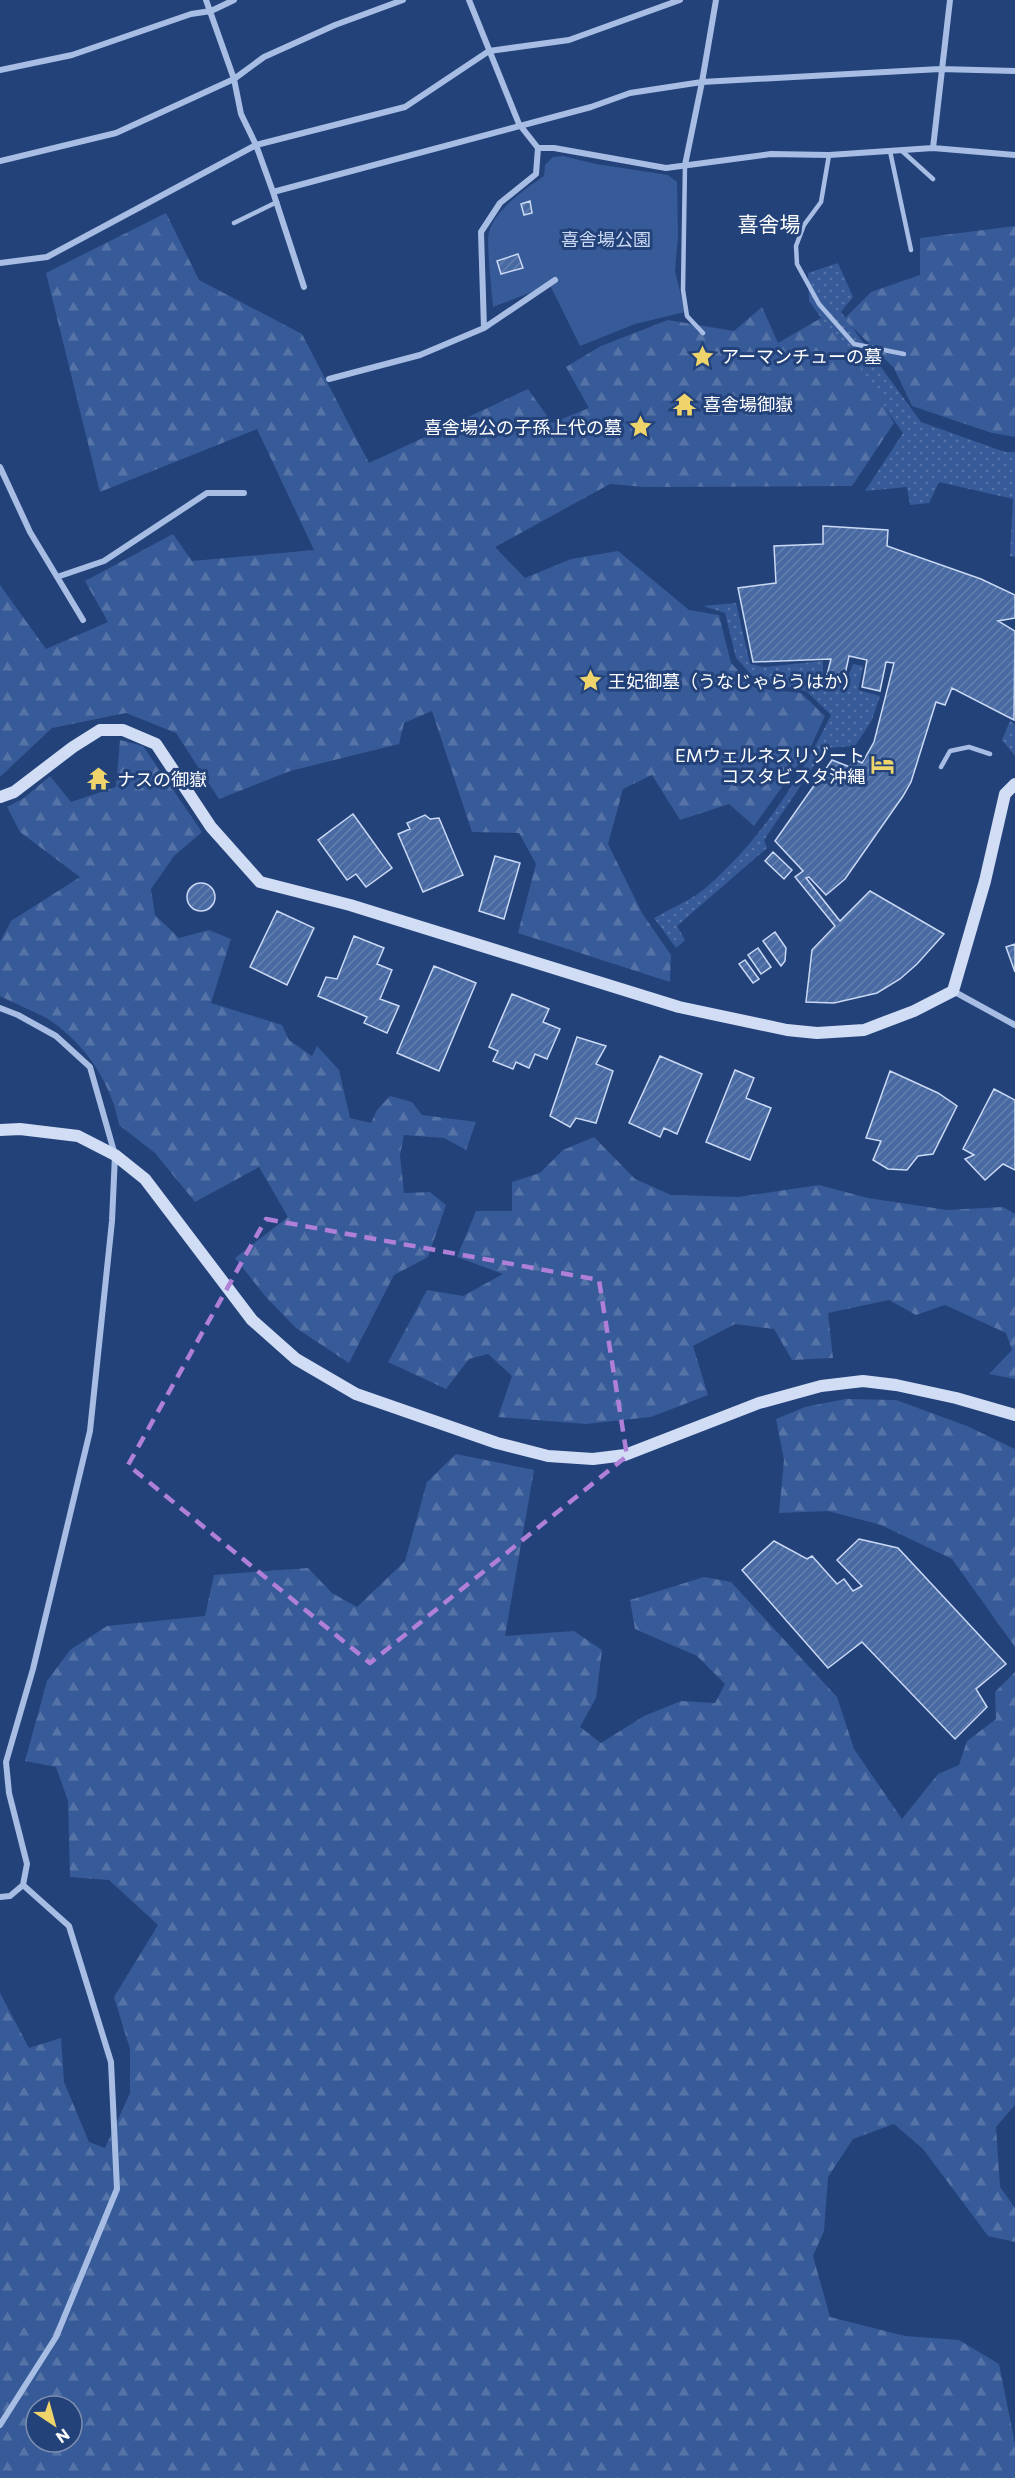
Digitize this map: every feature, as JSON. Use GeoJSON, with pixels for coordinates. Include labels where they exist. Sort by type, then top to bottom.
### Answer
{"type":"FeatureCollection","features":[{"type":"Feature","properties":{"kind":"street"},"geometry":{"type":"LineString","coordinates":[[206,0],[234,79],[241,114],[256,145],[277,202],[304,287]]}},
{"type":"Feature","properties":{"kind":"street"},"geometry":{"type":"LineString","coordinates":[[0,70],[72,55],[191,14],[211,11],[234,0]]}},
{"type":"Feature","properties":{"kind":"street"},"geometry":{"type":"LineString","coordinates":[[0,161],[116,133],[234,79],[264,57],[335,25],[403,0]]}},
{"type":"Feature","properties":{"kind":"street"},"geometry":{"type":"LineString","coordinates":[[469,0],[519,124],[538,148],[536,174],[500,203],[481,232],[484,328]]}},
{"type":"Feature","properties":{"kind":"street"},"geometry":{"type":"LineString","coordinates":[[0,263],[47,257],[256,145],[405,107],[489,51],[569,40],[681,0]]}},
{"type":"Feature","properties":{"kind":"street"},"geometry":{"type":"LineString","coordinates":[[685,165],[716,0]]}},
{"type":"Feature","properties":{"kind":"street"},"geometry":{"type":"LineString","coordinates":[[933,148],[940,69],[950,0]]}},
{"type":"Feature","properties":{"kind":"street"},"geometry":{"type":"LineString","coordinates":[[273,192],[519,124],[591,107],[630,93],[702,82],[940,69],[1015,71]]}},
{"type":"Feature","properties":{"kind":"street"},"geometry":{"type":"LineString","coordinates":[[538,148],[554,148],[666,168],[771,154],[829,155],[933,148],[1015,155]]}},
{"type":"Feature","properties":{"kind":"street"},"geometry":{"type":"LineString","coordinates":[[329,379],[420,355],[484,328],[555,280]]}},
{"type":"Feature","properties":{"kind":"street"},"geometry":{"type":"LineString","coordinates":[[0,467],[30,532],[83,620]]}},
{"type":"Feature","properties":{"kind":"street"},"geometry":{"type":"LineString","coordinates":[[57,577],[104,561],[207,493],[244,494]]}},
{"type":"Feature","properties":{"kind":"street"},"geometry":{"type":"LineString","coordinates":[[0,797],[14,792],[73,747],[100,730],[123,730],[156,744],[211,827],[260,882],[350,905],[679,1007],[787,1030],[817,1033],[864,1030],[914,1011],[953,992],[985,881],[1005,794],[1015,784]]}},
{"type":"Feature","properties":{"kind":"street"},"geometry":{"type":"LineString","coordinates":[[953,992],[1015,1025]]}},
{"type":"Feature","properties":{"kind":"street"},"geometry":{"type":"LineString","coordinates":[[0,1008],[56,1036],[90,1067],[115,1155],[112,1221],[90,1431],[33,1669],[6,1762],[9,1793],[27,1864],[23,1885],[10,1896],[0,1897]]}},
{"type":"Feature","properties":{"kind":"street"},"geometry":{"type":"LineString","coordinates":[[0,1130],[20,1129],[78,1136],[115,1155],[145,1179],[252,1320],[296,1359],[356,1394],[497,1443],[548,1456],[593,1459],[625,1455],[759,1403],[821,1386],[863,1380],[896,1384],[946,1395],[1015,1414]]}},
{"type":"Feature","properties":{"kind":"street"},"geometry":{"type":"LineString","coordinates":[[0,2425],[56,2337],[117,2188],[111,2062],[69,1926],[23,1885]]}},
{"type":"Feature","properties":{"kind":"lane"},"geometry":{"type":"LineString","coordinates":[[902,151],[933,179]]}},
{"type":"Feature","properties":{"kind":"lane"},"geometry":{"type":"LineString","coordinates":[[890,152],[911,250]]}},
{"type":"Feature","properties":{"kind":"lane"},"geometry":{"type":"LineString","coordinates":[[829,155],[821,202],[804,225],[796,246],[797,264],[819,304],[854,344],[904,354]]}},
{"type":"Feature","properties":{"kind":"lane"},"geometry":{"type":"LineString","coordinates":[[685,165],[683,290],[687,316],[703,333]]}},
{"type":"Feature","properties":{"kind":"lane"},"geometry":{"type":"LineString","coordinates":[[234,223],[277,202]]}},
{"type":"Feature","properties":{"kind":"lane"},"geometry":{"type":"LineString","coordinates":[[942,767],[950,751],[969,747],[990,754]]}},
{"type":"Feature","properties":{"kind":"highlighted area"},"geometry":{"type":"Polygon","coordinates":[[[266,1219],[599,1280],[627,1456],[370,1663],[128,1465],[266,1219]]]}},
{"type":"Feature","properties":{"kind":"green space","name":"喜舎場公園"},"geometry":{"type":"Polygon","coordinates":[[[563,156],[596,164],[668,175],[677,182],[678,236],[675,271],[685,312],[635,324],[580,346],[550,285],[493,307],[488,246],[492,224],[512,200],[544,176],[545,165],[553,157],[563,156]]]}},
{"type":"Feature","properties":{"kind":"green space"},"geometry":{"type":"Polygon","coordinates":[[[166,213],[199,280],[302,334],[369,463],[528,389],[552,423],[589,408],[566,367],[601,346],[668,320],[734,331],[762,307],[778,343],[821,318],[864,372],[894,423],[852,486],[644,487],[610,484],[495,547],[525,578],[571,559],[618,551],[689,610],[719,615],[731,663],[755,688],[801,693],[825,716],[810,748],[754,826],[729,804],[680,820],[652,775],[623,789],[608,844],[642,913],[671,955],[670,982],[518,933],[536,864],[519,833],[472,832],[432,711],[404,723],[399,744],[290,771],[219,799],[176,733],[126,713],[52,728],[0,777],[0,585],[46,649],[108,622],[85,581],[173,534],[192,561],[314,550],[257,429],[100,492],[46,273],[166,213]]]}},
{"type":"Feature","properties":{"kind":"green space"},"geometry":{"type":"Polygon","coordinates":[[[1015,226],[1015,437],[992,433],[912,406],[894,368],[844,319],[871,292],[920,275],[920,238],[1015,226]]]}},
{"type":"Feature","properties":{"kind":"green space"},"geometry":{"type":"Polygon","coordinates":[[[838,263],[853,297],[841,312],[921,422],[1005,452],[1015,452],[1015,557],[1010,556],[1013,499],[939,482],[929,503],[910,505],[907,487],[865,491],[903,433],[809,301],[808,273],[838,263]]]}},
{"type":"Feature","properties":{"kind":"green space"},"geometry":{"type":"Polygon","coordinates":[[[736,603],[750,664],[764,667],[823,661],[823,680],[846,682],[853,664],[863,666],[858,690],[880,696],[872,720],[855,746],[826,748],[764,840],[767,848],[677,926],[685,940],[676,948],[654,918],[703,890],[746,848],[793,784],[831,715],[806,691],[756,680],[736,658],[725,613],[703,606],[736,603]]]}},
{"type":"Feature","properties":{"kind":"green space"},"geometry":{"type":"Polygon","coordinates":[[[1010,721],[1015,724],[1015,756],[1002,740],[1010,721]]]}},
{"type":"Feature","properties":{"kind":"green space"},"geometry":{"type":"Polygon","coordinates":[[[120,740],[143,746],[202,832],[174,856],[151,889],[155,915],[179,938],[209,930],[231,939],[211,1003],[282,1025],[289,1040],[312,1056],[317,1046],[339,1070],[350,1118],[371,1123],[377,1110],[390,1096],[412,1102],[422,1115],[476,1122],[466,1150],[444,1138],[404,1135],[400,1155],[404,1193],[430,1192],[446,1205],[428,1257],[394,1275],[349,1363],[296,1328],[265,1296],[235,1258],[288,1217],[259,1167],[195,1202],[155,1153],[119,1125],[116,1110],[104,1081],[77,1043],[48,1019],[0,996],[0,942],[11,921],[80,877],[20,832],[7,807],[24,798],[50,776],[71,802],[116,787],[120,740]]]}},
{"type":"Feature","properties":{"kind":"green space"},"geometry":{"type":"Polygon","coordinates":[[[594,1137],[635,1179],[671,1195],[738,1197],[819,1185],[868,1198],[947,1210],[1003,1207],[1015,1214],[1015,1379],[989,1374],[1012,1350],[1006,1333],[945,1305],[916,1315],[889,1300],[828,1313],[833,1358],[792,1360],[774,1329],[735,1324],[693,1346],[708,1395],[651,1417],[586,1424],[498,1417],[512,1376],[488,1354],[469,1359],[446,1389],[388,1362],[427,1290],[463,1296],[503,1274],[457,1257],[476,1211],[512,1211],[512,1182],[540,1173],[563,1150],[594,1137]]]}},
{"type":"Feature","properties":{"kind":"green space"},"geometry":{"type":"Polygon","coordinates":[[[846,1399],[896,1400],[967,1426],[1015,1449],[1015,1647],[952,1559],[881,1525],[828,1511],[779,1513],[784,1460],[776,1419],[805,1407],[846,1399]]]}},
{"type":"Feature","properties":{"kind":"green space"},"geometry":{"type":"Polygon","coordinates":[[[456,1454],[534,1470],[505,1636],[574,1631],[602,1650],[596,1698],[580,1727],[601,1743],[644,1716],[681,1701],[715,1703],[725,1684],[697,1656],[635,1629],[630,1600],[704,1577],[731,1582],[837,1697],[854,1749],[902,1819],[938,1774],[959,1765],[967,1741],[996,1719],[995,1692],[1015,1672],[1015,2105],[996,2127],[1000,2187],[1015,2208],[1015,2242],[988,2236],[923,2149],[894,2124],[853,2139],[828,2177],[824,2231],[813,2256],[830,2317],[905,2336],[959,2340],[999,2364],[1015,2444],[1015,2478],[0,2478],[0,1993],[29,2048],[61,2038],[64,2082],[89,2142],[105,2148],[130,2093],[130,2049],[114,1997],[158,1925],[109,1880],[70,1877],[68,1801],[56,1767],[25,1761],[47,1681],[70,1650],[107,1626],[205,1616],[214,1575],[308,1568],[332,1593],[357,1607],[405,1561],[427,1482],[456,1454]]]}},
{"type":"Feature","properties":{"kind":"building"},"geometry":{"type":"Polygon","coordinates":[[[530,201],[532,213],[524,215],[521,204],[530,201]]]}},
{"type":"Feature","properties":{"kind":"building"},"geometry":{"type":"Polygon","coordinates":[[[518,254],[523,268],[501,274],[497,261],[518,254]]]}},
{"type":"Feature","properties":{"kind":"building","name":"EMウェルネスリゾート コスタビスタ沖縄"},"geometry":{"type":"Polygon","coordinates":[[[823,526],[888,530],[887,546],[981,579],[1015,595],[1015,618],[998,621],[1015,631],[1014,720],[952,688],[945,705],[936,702],[911,782],[845,879],[826,895],[809,877],[806,878],[840,921],[870,891],[944,934],[900,979],[877,993],[834,1003],[806,1002],[812,950],[835,926],[795,877],[803,871],[775,841],[832,760],[850,767],[854,759],[862,763],[874,742],[894,663],[886,662],[880,691],[862,687],[867,660],[849,656],[844,679],[827,675],[831,659],[753,662],[738,588],[776,583],[774,546],[823,544],[823,526]]]}},
{"type":"Feature","properties":{"kind":"building"},"geometry":{"type":"Polygon","coordinates":[[[353,814],[392,868],[366,887],[356,874],[347,880],[318,840],[353,814]]]}},
{"type":"Feature","properties":{"kind":"building"},"geometry":{"type":"Polygon","coordinates":[[[425,815],[430,819],[439,818],[463,875],[423,892],[398,834],[410,829],[407,823],[425,815]]]}},
{"type":"Feature","properties":{"kind":"building"},"geometry":{"type":"Polygon","coordinates":[[[773,852],[792,870],[784,879],[765,861],[773,852]]]}},
{"type":"Feature","properties":{"kind":"building"},"geometry":{"type":"Polygon","coordinates":[[[495,856],[520,863],[504,919],[479,911],[495,856]]]}},
{"type":"Feature","properties":{"kind":"building"},"geometry":{"type":"Polygon","coordinates":[[[201,883],[211,887],[215,897],[211,907],[201,911],[191,907],[187,897],[191,887],[201,883]]]}},
{"type":"Feature","properties":{"kind":"building"},"geometry":{"type":"Polygon","coordinates":[[[277,911],[314,928],[287,985],[250,967],[277,911]]]}},
{"type":"Feature","properties":{"kind":"building"},"geometry":{"type":"Polygon","coordinates":[[[775,932],[786,948],[785,961],[781,966],[763,941],[775,932]]]}},
{"type":"Feature","properties":{"kind":"building"},"geometry":{"type":"Polygon","coordinates":[[[354,936],[384,948],[377,964],[392,970],[380,999],[399,1006],[387,1033],[364,1023],[367,1017],[318,996],[326,977],[337,979],[354,936]]]}},
{"type":"Feature","properties":{"kind":"building"},"geometry":{"type":"Polygon","coordinates":[[[1015,944],[1015,972],[1006,947],[1015,944]]]}},
{"type":"Feature","properties":{"kind":"building"},"geometry":{"type":"Polygon","coordinates":[[[758,948],[771,967],[761,974],[748,955],[758,948]]]}},
{"type":"Feature","properties":{"kind":"building"},"geometry":{"type":"Polygon","coordinates":[[[745,960],[759,979],[753,983],[739,964],[745,960]]]}},
{"type":"Feature","properties":{"kind":"building"},"geometry":{"type":"Polygon","coordinates":[[[434,966],[476,983],[439,1071],[397,1053],[434,966]]]}},
{"type":"Feature","properties":{"kind":"building"},"geometry":{"type":"Polygon","coordinates":[[[512,994],[549,1009],[543,1022],[560,1029],[547,1059],[535,1054],[529,1068],[516,1062],[513,1069],[493,1061],[498,1051],[489,1047],[512,994]]]}},
{"type":"Feature","properties":{"kind":"building"},"geometry":{"type":"Polygon","coordinates":[[[577,1037],[606,1046],[596,1064],[613,1071],[596,1123],[576,1118],[570,1127],[550,1116],[577,1037]]]}},
{"type":"Feature","properties":{"kind":"building"},"geometry":{"type":"Polygon","coordinates":[[[660,1056],[702,1074],[677,1134],[664,1128],[660,1137],[629,1123],[660,1056]]]}},
{"type":"Feature","properties":{"kind":"building"},"geometry":{"type":"Polygon","coordinates":[[[735,1070],[754,1078],[746,1098],[771,1108],[750,1160],[706,1142],[735,1070]]]}},
{"type":"Feature","properties":{"kind":"building"},"geometry":{"type":"Polygon","coordinates":[[[890,1071],[938,1093],[957,1106],[933,1154],[918,1156],[907,1170],[888,1169],[873,1160],[881,1141],[866,1138],[890,1071]]]}},
{"type":"Feature","properties":{"kind":"building"},"geometry":{"type":"Polygon","coordinates":[[[994,1089],[1015,1100],[1015,1170],[1003,1164],[985,1180],[965,1159],[974,1155],[963,1149],[994,1089]]]}},
{"type":"Feature","properties":{"kind":"building"},"geometry":{"type":"Polygon","coordinates":[[[859,1539],[898,1548],[1006,1664],[976,1689],[987,1707],[955,1739],[862,1642],[828,1668],[742,1570],[774,1541],[807,1559],[812,1556],[837,1584],[844,1579],[853,1591],[862,1586],[837,1560],[859,1539]]]}},
{"type":"Feature","properties":{"kind":"place","name":"アーマンチューの墓"},"geometry":{"type":"Point","coordinates":[703,356]}},
{"type":"Feature","properties":{"kind":"place","name":"喜舎場御嶽"},"geometry":{"type":"Point","coordinates":[685,404]}},
{"type":"Feature","properties":{"kind":"place","name":"喜舎場公の子孫上代の墓"},"geometry":{"type":"Point","coordinates":[640,427]}},
{"type":"Feature","properties":{"kind":"place","name":"王妃御墓（うなじゃらうはか）"},"geometry":{"type":"Point","coordinates":[590,681]}},
{"type":"Feature","properties":{"kind":"place","name":"EMウェルネスリゾート コスタビスタ沖縄"},"geometry":{"type":"Point","coordinates":[883,765]}},
{"type":"Feature","properties":{"kind":"place","name":"ナスの御嶽"},"geometry":{"type":"Point","coordinates":[99,779]}},
{"type":"Feature","properties":{"kind":"district","name":"喜舎場"},"geometry":{"type":"Point","coordinates":[769,223]}}]}
